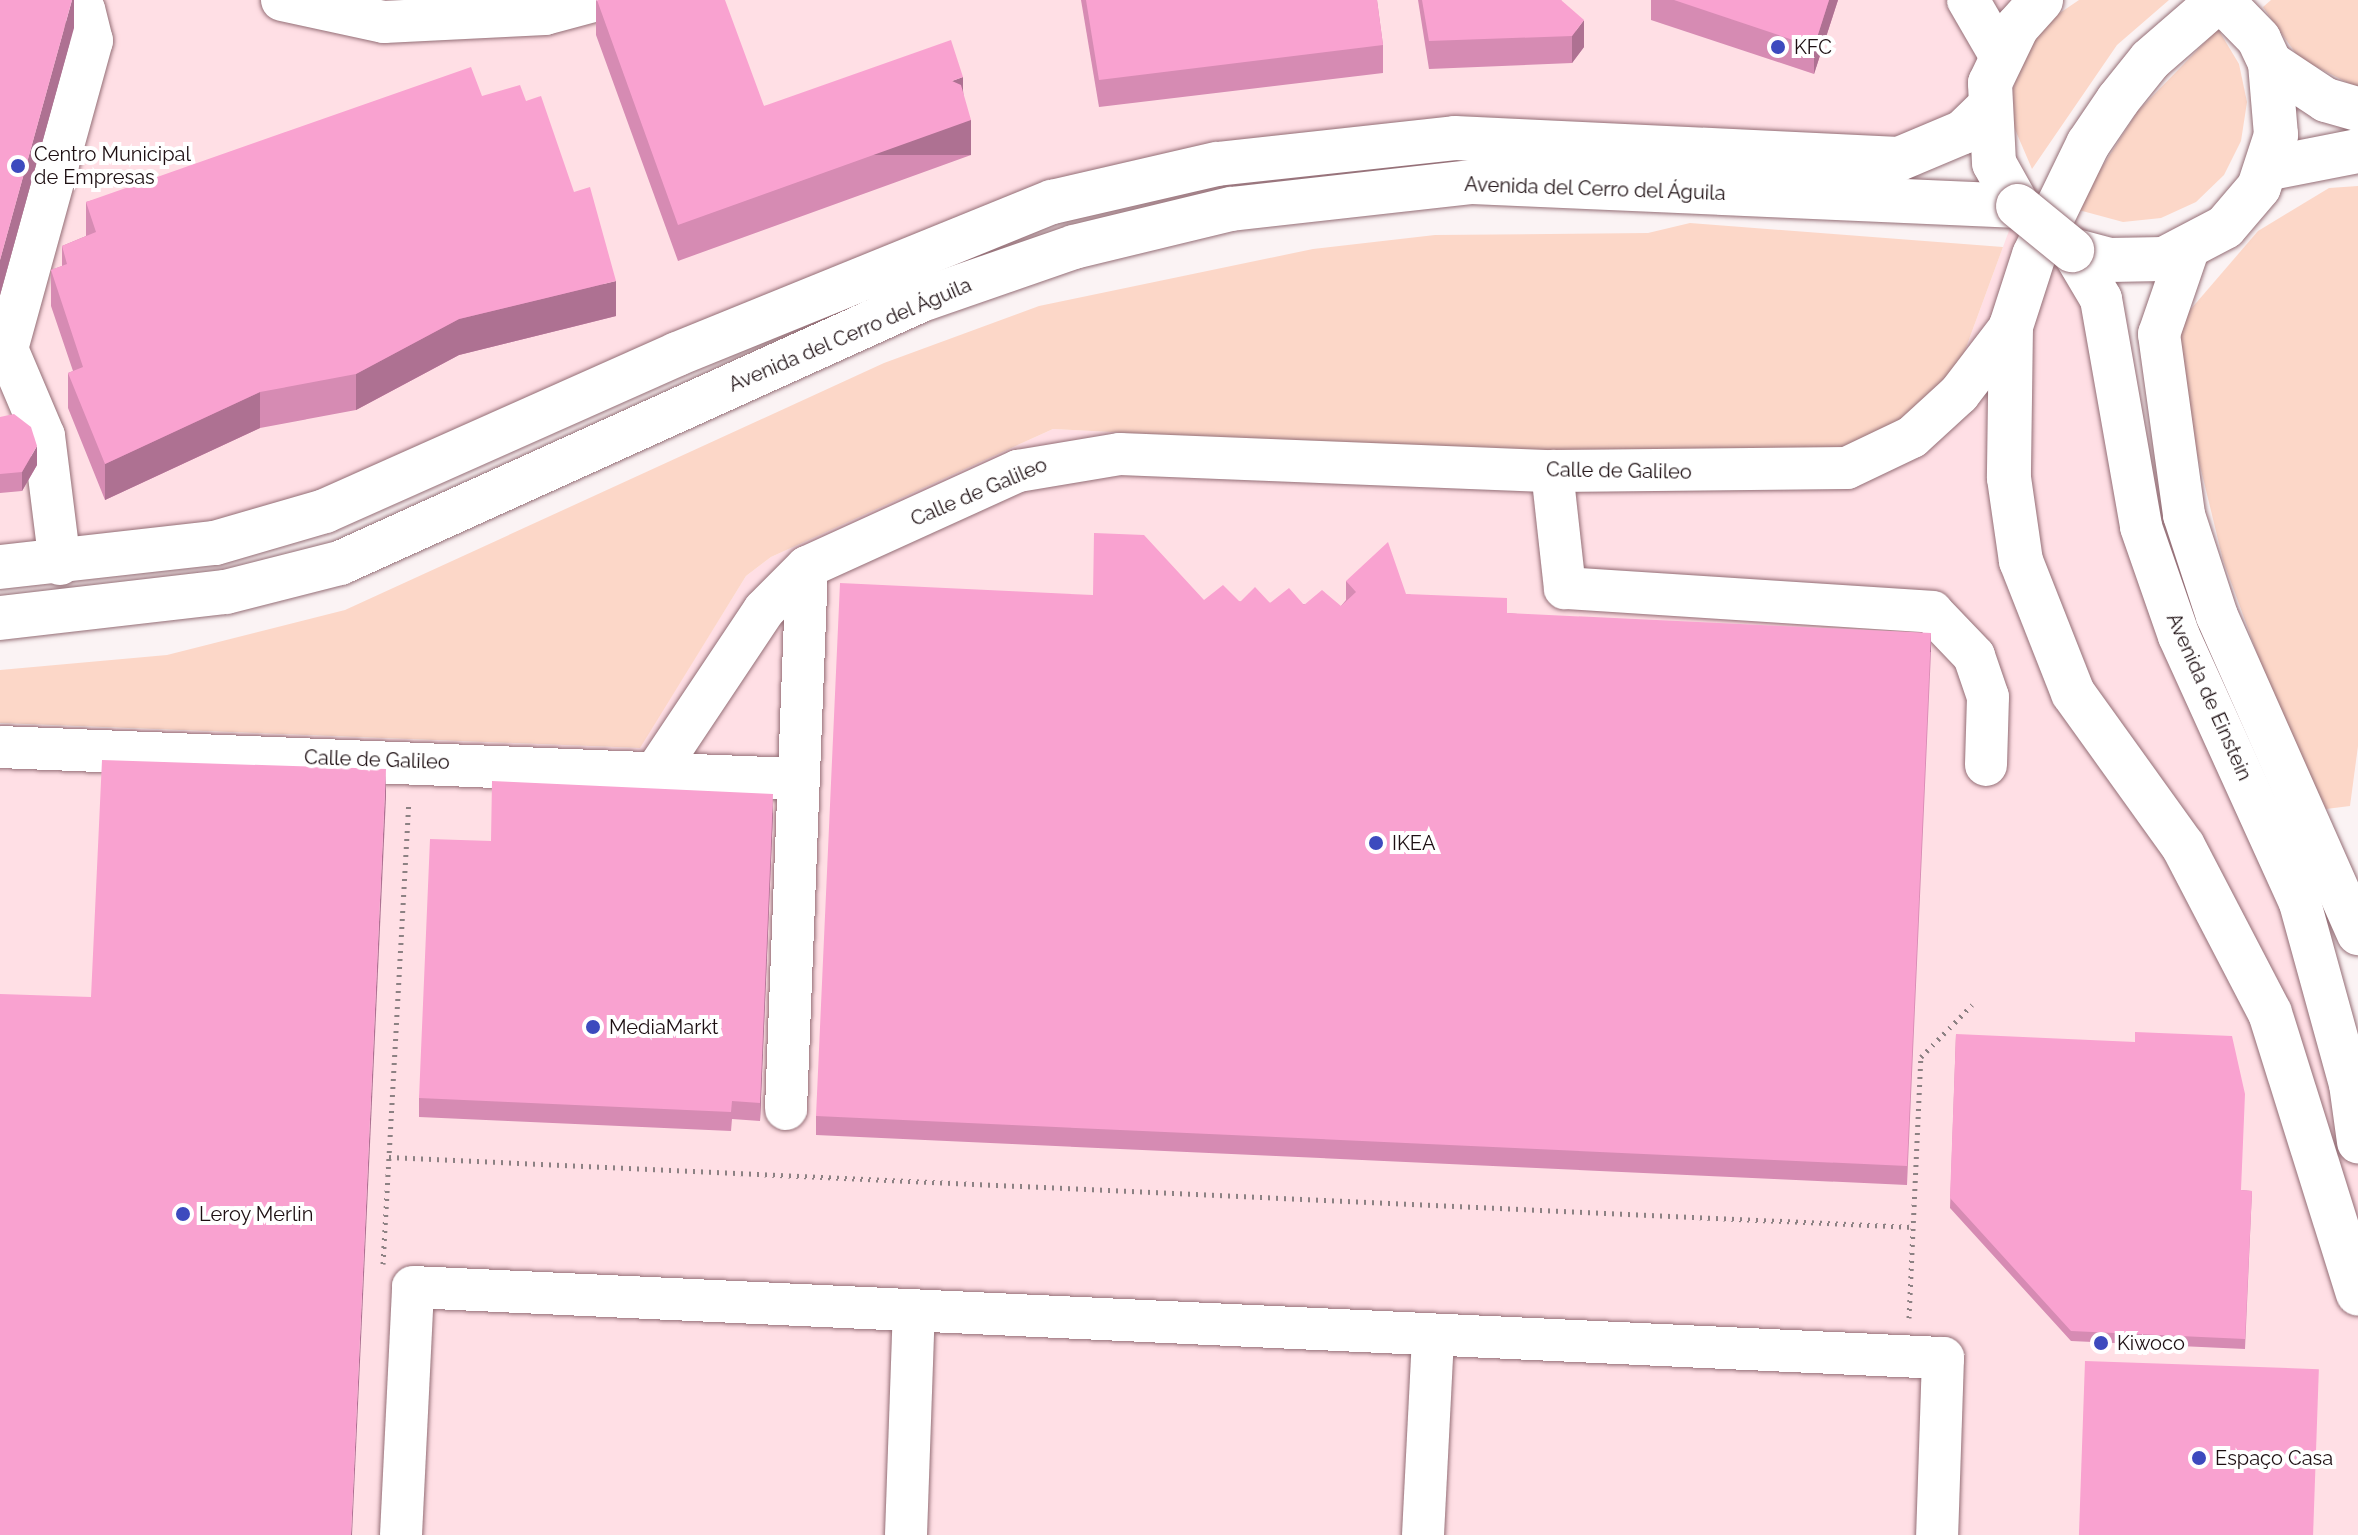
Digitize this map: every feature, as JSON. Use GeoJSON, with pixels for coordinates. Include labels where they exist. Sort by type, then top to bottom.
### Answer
{"type":"FeatureCollection","features":[{"type":"Feature","properties":{"kind":"main road"},"geometry":{"type":"LineString","coordinates":[[2041,0],[2001,57],[1987,109],[1994,163],[2018,206],[2072,250],[2137,261],[2188,250],[2243,211],[2266,169],[2276,135],[2270,63]]}},
{"type":"Feature","properties":{"kind":"main road"},"geometry":{"type":"LineString","coordinates":[[2358,109],[2326,100],[2270,63],[2228,7],[2150,60],[2088,144],[2034,255],[2011,326],[2009,478],[2021,561],[2051,646],[2121,766],[2183,846],[2270,1013],[2358,1294]]}},
{"type":"Feature","properties":{"kind":"main road"},"geometry":{"type":"LineString","coordinates":[[0,567],[60,564],[215,543],[325,511],[719,336],[1052,202],[1217,164],[1455,138],[1899,159],[1963,132],[1987,109]]}},
{"type":"Feature","properties":{"kind":"main road"},"geometry":{"type":"LineString","coordinates":[[2266,169],[2358,151]]}},
{"type":"Feature","properties":{"kind":"main road","name":"Avenida del Cerro del Águila"},"geometry":{"type":"LineString","coordinates":[[0,618],[226,592],[340,563],[921,300],[1074,247],[1231,209],[1472,182],[2018,206]]}},
{"type":"Feature","properties":{"kind":"street"},"geometry":{"type":"LineString","coordinates":[[60,564],[44,436],[7,349],[92,41],[88,18],[72,0]]}},
{"type":"Feature","properties":{"kind":"street"},"geometry":{"type":"LineString","coordinates":[[282,0],[384,22],[545,14],[597,0]]}},
{"type":"Feature","properties":{"kind":"street"},"geometry":{"type":"LineString","coordinates":[[1968,0],[2001,57]]}},
{"type":"Feature","properties":{"kind":"street","name":"Avenida de Einstein"},"geometry":{"type":"LineString","coordinates":[[2072,250],[2101,299],[2141,527],[2179,636],[2300,903],[2343,1055],[2358,1142]]}},
{"type":"Feature","properties":{"kind":"street","name":"Avenida de Einstein"},"geometry":{"type":"LineString","coordinates":[[2188,250],[2159,334],[2184,515],[2217,616],[2358,934]]}},
{"type":"Feature","properties":{"kind":"street","name":"Calle de Galileo"},"geometry":{"type":"LineString","coordinates":[[0,747],[658,769],[764,610],[807,567],[1018,471],[1065,458],[1552,471],[1847,468],[1912,437],[1959,394],[2011,326]]}},
{"type":"Feature","properties":{"kind":"street"},"geometry":{"type":"LineString","coordinates":[[1552,471],[1565,588],[1932,612],[1974,656],[1988,697],[1986,765]]}},
{"type":"Feature","properties":{"kind":"street"},"geometry":{"type":"LineString","coordinates":[[786,1109],[794,779],[807,567]]}},
{"type":"Feature","properties":{"kind":"street"},"geometry":{"type":"LineString","coordinates":[[658,769],[794,779]]}},
{"type":"Feature","properties":{"kind":"street"},"geometry":{"type":"LineString","coordinates":[[401,1535],[413,1287],[1943,1358],[1937,1535]]}},
{"type":"Feature","properties":{"kind":"street"},"geometry":{"type":"LineString","coordinates":[[906,1535],[914,1310]]}},
{"type":"Feature","properties":{"kind":"street"},"geometry":{"type":"LineString","coordinates":[[1423,1535],[1433,1335]]}},
{"type":"Feature","properties":{"kind":"path"},"geometry":{"type":"LineString","coordinates":[[411,762],[382,1286],[413,1287]]}},
{"type":"Feature","properties":{"kind":"path"},"geometry":{"type":"LineString","coordinates":[[1908,1356],[1921,1057],[1972,1005]]}},
{"type":"Feature","properties":{"kind":"path"},"geometry":{"type":"LineString","coordinates":[[389,1157],[1913,1227]]}},
{"type":"Feature","properties":{"kind":"shaded area"},"geometry":{"type":"Polygon","coordinates":[[[0,0],[2041,0],[1990,83],[1899,159],[1455,138],[1052,202],[325,511],[0,567],[0,0]]]}},
{"type":"Feature","properties":{"kind":"shaded area"},"geometry":{"type":"Polygon","coordinates":[[[2079,0],[2169,0],[2117,45],[2032,169],[2014,127],[2013,89],[2025,52],[2048,21],[2079,0]]]}},
{"type":"Feature","properties":{"kind":"shaded area"},"geometry":{"type":"Polygon","coordinates":[[[2271,0],[2358,0],[2358,88],[2299,58],[2263,7],[2271,0]]]}},
{"type":"Feature","properties":{"kind":"shaded area"},"geometry":{"type":"Polygon","coordinates":[[[2218,29],[2239,64],[2247,102],[2241,141],[2224,175],[2196,202],[2161,218],[2123,222],[2075,209],[2138,111],[2218,29]]]}},
{"type":"Feature","properties":{"kind":"shaded area"},"geometry":{"type":"Polygon","coordinates":[[[2358,186],[2358,746],[2350,806],[2326,809],[2273,697],[2223,560],[2184,400],[2178,324],[2258,231],[2329,188],[2358,186]]]}},
{"type":"Feature","properties":{"kind":"shaded area"},"geometry":{"type":"Polygon","coordinates":[[[2018,206],[2072,250],[2119,418],[2247,783],[2358,1142],[2358,1535],[0,1535],[0,724],[639,748],[746,576],[771,557],[1053,429],[1554,455],[1956,375],[2018,206]]]}},
{"type":"Feature","properties":{"kind":"shaded area"},"geometry":{"type":"Polygon","coordinates":[[[1690,223],[2003,247],[1956,375],[1888,431],[1839,455],[1554,455],[1053,429],[771,557],[746,576],[640,748],[0,723],[0,670],[167,655],[345,610],[884,363],[1039,306],[1313,249],[1435,235],[1648,233],[1690,223]]]}},
{"type":"Feature","properties":{"kind":"building","name":"Centro Municipal de Empresas"},"geometry":{"type":"Polygon","coordinates":[[[0,0],[72,0],[0,260],[0,0]]]}},
{"type":"Feature","properties":{"kind":"building"},"geometry":{"type":"Polygon","coordinates":[[[597,0],[725,0],[764,106],[951,40],[963,77],[952,81],[961,85],[971,120],[678,225],[597,0]]]}},
{"type":"Feature","properties":{"kind":"building"},"geometry":{"type":"Polygon","coordinates":[[[1086,0],[1377,0],[1383,45],[1099,80],[1086,0]]]}},
{"type":"Feature","properties":{"kind":"building"},"geometry":{"type":"Polygon","coordinates":[[[1422,0],[1561,0],[1584,20],[1572,36],[1429,41],[1422,0]]]}},
{"type":"Feature","properties":{"kind":"building"},"geometry":{"type":"Polygon","coordinates":[[[1674,0],[1829,0],[1814,47],[1674,0]]]}},
{"type":"Feature","properties":{"kind":"building"},"geometry":{"type":"Polygon","coordinates":[[[471,67],[482,96],[520,85],[526,101],[541,96],[574,192],[590,187],[616,281],[459,319],[356,374],[260,392],[105,464],[68,373],[83,367],[51,270],[67,264],[62,246],[96,232],[86,202],[471,67]]]}},
{"type":"Feature","properties":{"kind":"building"},"geometry":{"type":"Polygon","coordinates":[[[14,414],[31,427],[37,446],[22,472],[0,474],[0,417],[14,414]]]}},
{"type":"Feature","properties":{"kind":"building","name":"IKEA"},"geometry":{"type":"Polygon","coordinates":[[[1094,533],[1144,535],[1204,600],[1223,585],[1240,602],[1255,587],[1270,603],[1289,588],[1304,605],[1322,590],[1341,606],[1356,592],[1346,581],[1388,542],[1406,594],[1507,598],[1507,613],[1931,633],[1907,1166],[816,1116],[840,583],[1093,595],[1094,533]]]}},
{"type":"Feature","properties":{"kind":"building","name":"Leroy Merlin"},"geometry":{"type":"Polygon","coordinates":[[[102,760],[386,769],[351,1535],[0,1535],[0,994],[91,997],[102,760]]]}},
{"type":"Feature","properties":{"kind":"building","name":"MediaMarkt"},"geometry":{"type":"Polygon","coordinates":[[[492,781],[773,794],[760,1103],[732,1101],[731,1112],[419,1098],[430,839],[491,841],[492,781]]]}},
{"type":"Feature","properties":{"kind":"building"},"geometry":{"type":"Polygon","coordinates":[[[2135,1032],[2232,1036],[2245,1094],[2241,1190],[2252,1191],[2245,1339],[2071,1331],[1950,1198],[1956,1034],[2135,1042],[2135,1032]]]}},
{"type":"Feature","properties":{"kind":"building","name":"Espaço Casa"},"geometry":{"type":"Polygon","coordinates":[[[2085,1361],[2319,1369],[2313,1535],[2079,1535],[2085,1361]]]}},
{"type":"Feature","properties":{"kind":"place","name":"KFC"},"geometry":{"type":"Point","coordinates":[1778,47]}},
{"type":"Feature","properties":{"kind":"place","name":"Centro Municipal de Empresas"},"geometry":{"type":"Point","coordinates":[18,166]}},
{"type":"Feature","properties":{"kind":"place","name":"IKEA"},"geometry":{"type":"Point","coordinates":[1376,843]}},
{"type":"Feature","properties":{"kind":"place","name":"MediaMarkt"},"geometry":{"type":"Point","coordinates":[593,1027]}},
{"type":"Feature","properties":{"kind":"place","name":"Leroy Merlin"},"geometry":{"type":"Point","coordinates":[183,1214]}},
{"type":"Feature","properties":{"kind":"place","name":"Kiwoco"},"geometry":{"type":"Point","coordinates":[2101,1343]}},
{"type":"Feature","properties":{"kind":"place","name":"Espaço Casa"},"geometry":{"type":"Point","coordinates":[2199,1458]}}]}
